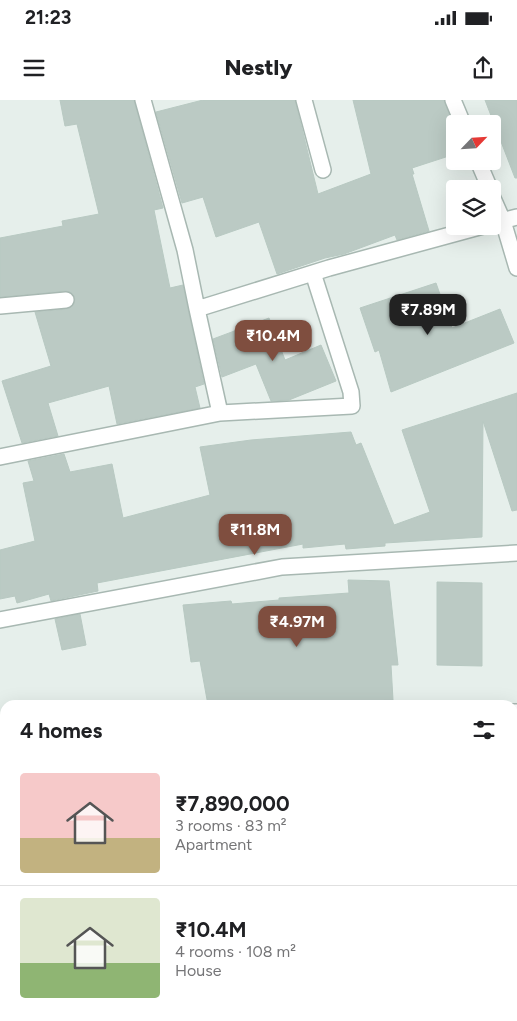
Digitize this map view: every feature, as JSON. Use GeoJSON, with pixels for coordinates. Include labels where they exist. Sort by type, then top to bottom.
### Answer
{"type":"FeatureCollection","features":[{"type":"Feature","properties":{"kind":"street"},"geometry":{"type":"LineString","coordinates":[[143,100],[185,250],[220,413]]}},
{"type":"Feature","properties":{"kind":"street"},"geometry":{"type":"LineString","coordinates":[[304,100],[324,170]]}},
{"type":"Feature","properties":{"kind":"street"},"geometry":{"type":"LineString","coordinates":[[453,100],[459,115]]}},
{"type":"Feature","properties":{"kind":"street"},"geometry":{"type":"LineString","coordinates":[[504,220],[517,268]]}},
{"type":"Feature","properties":{"kind":"street"},"geometry":{"type":"LineString","coordinates":[[197,308],[313,273],[450,235]]}},
{"type":"Feature","properties":{"kind":"street"},"geometry":{"type":"LineString","coordinates":[[0,456],[220,413],[352,406],[350,392],[313,273]]}},
{"type":"Feature","properties":{"kind":"street"},"geometry":{"type":"LineString","coordinates":[[0,306],[66,300]]}},
{"type":"Feature","properties":{"kind":"street"},"geometry":{"type":"LineString","coordinates":[[0,620],[282,566],[517,553]]}},
{"type":"Feature","properties":{"kind":"building"},"geometry":{"type":"Polygon","coordinates":[[[60,100],[134,100],[163,208],[154,210],[170,288],[183,285],[204,384],[195,387],[200,408],[117,424],[109,386],[48,403],[58,436],[22,443],[2,381],[51,366],[35,312],[67,309],[74,304],[75,299],[70,292],[65,291],[0,297],[0,238],[63,226],[62,221],[99,214],[77,124],[65,126],[60,100]]]}},
{"type":"Feature","properties":{"kind":"building"},"geometry":{"type":"Polygon","coordinates":[[[203,100],[295,100],[318,194],[371,174],[353,100],[444,100],[450,115],[446,115],[446,157],[412,168],[414,174],[412,174],[429,231],[397,240],[395,235],[344,254],[325,258],[277,274],[259,222],[216,237],[203,197],[182,203],[156,112],[203,100]]]}},
{"type":"Feature","properties":{"kind":"building"},"geometry":{"type":"Polygon","coordinates":[[[485,100],[517,100],[517,178],[515,178],[501,142],[501,115],[491,115],[485,100]]]}},
{"type":"Feature","properties":{"kind":"building"},"geometry":{"type":"Polygon","coordinates":[[[436,283],[452,328],[500,309],[514,343],[391,392],[379,350],[375,352],[360,308],[436,283]]]}},
{"type":"Feature","properties":{"kind":"building"},"geometry":{"type":"Polygon","coordinates":[[[269,318],[285,360],[321,345],[336,381],[289,400],[271,401],[256,364],[222,377],[213,339],[269,318]]]}},
{"type":"Feature","properties":{"kind":"building"},"geometry":{"type":"Polygon","coordinates":[[[517,393],[517,510],[512,511],[483,421],[482,537],[385,543],[385,546],[346,549],[345,544],[303,548],[303,544],[97,583],[98,591],[51,601],[49,594],[17,603],[15,596],[0,599],[0,550],[35,541],[23,483],[34,481],[28,461],[64,454],[70,472],[112,464],[123,518],[210,495],[200,447],[251,440],[351,432],[356,445],[361,443],[394,525],[430,512],[402,430],[517,393]]]}},
{"type":"Feature","properties":{"kind":"building"},"geometry":{"type":"Polygon","coordinates":[[[348,580],[389,581],[398,665],[391,665],[393,700],[207,700],[200,661],[191,662],[183,605],[231,601],[232,604],[279,600],[279,598],[349,593],[348,580]]]}},
{"type":"Feature","properties":{"kind":"building"},"geometry":{"type":"Polygon","coordinates":[[[437,582],[482,583],[482,666],[437,665],[437,582]]]}},
{"type":"Feature","properties":{"kind":"building"},"geometry":{"type":"Polygon","coordinates":[[[80,614],[86,645],[62,650],[55,619],[80,614]]]}}]}
